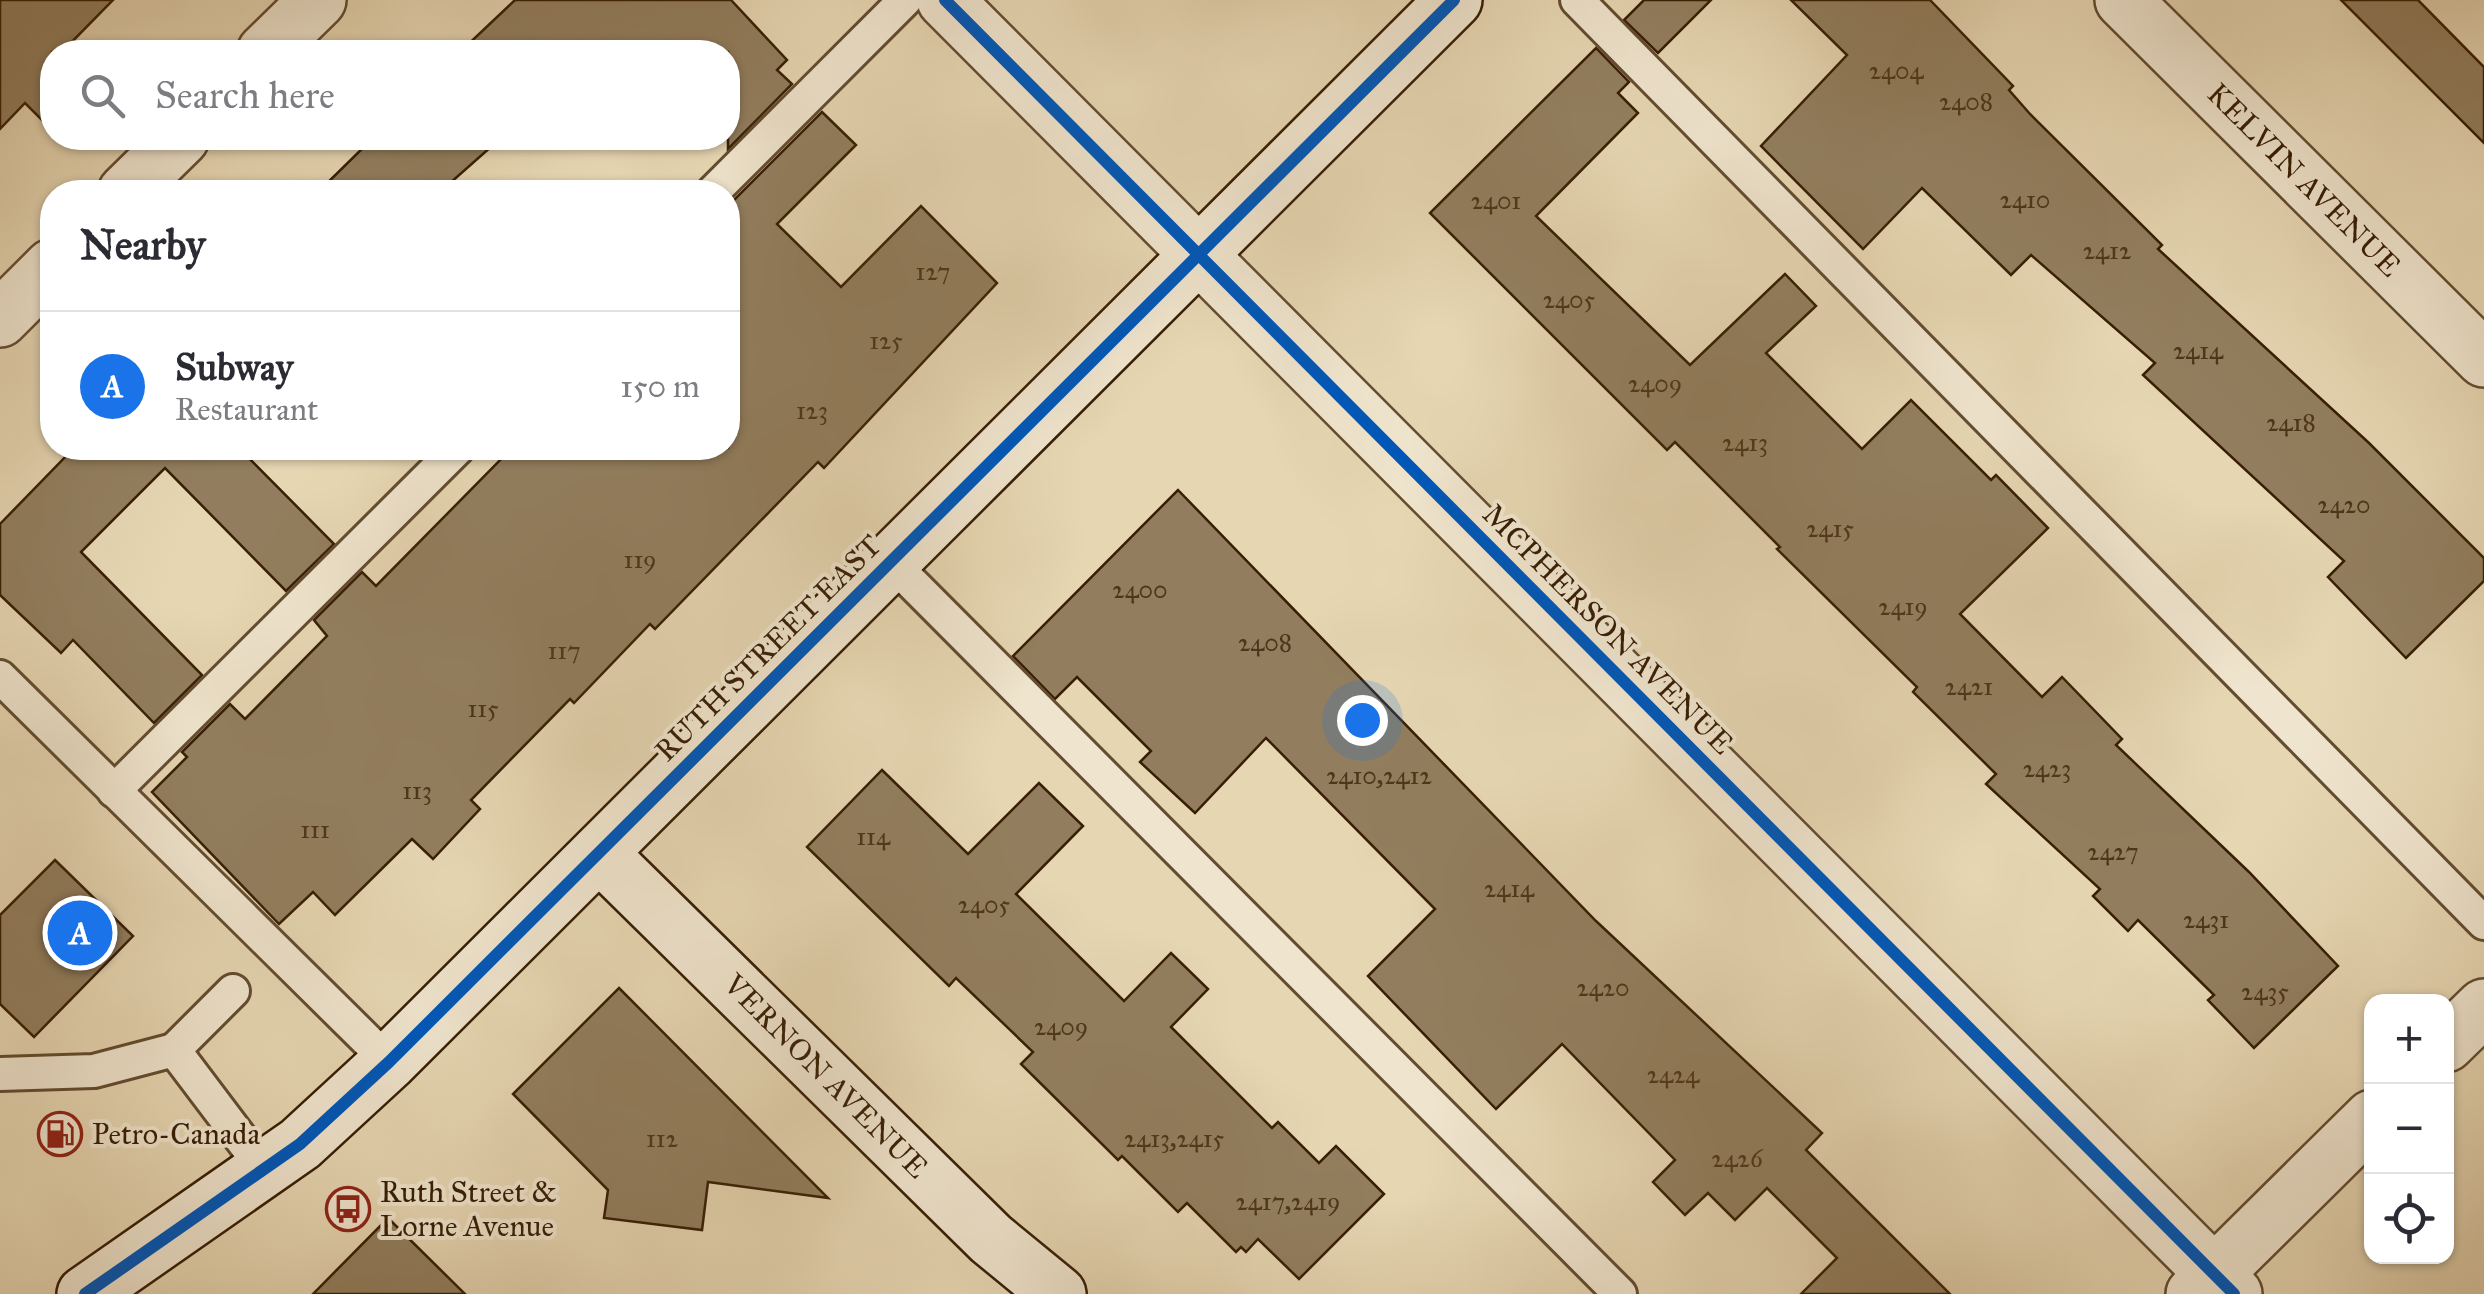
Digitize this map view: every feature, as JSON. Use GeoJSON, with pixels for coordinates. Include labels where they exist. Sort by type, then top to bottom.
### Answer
{"type":"FeatureCollection","features":[{"type":"Feature","properties":{"kind":"street"},"geometry":{"type":"LineString","coordinates":[[278,40],[318,0]]}},
{"type":"Feature","properties":{"kind":"street","name":"MCPHERSON AVENUE"},"geometry":{"type":"LineString","coordinates":[[946,0],[2214,1287]]}},
{"type":"Feature","properties":{"kind":"street","name":"RUTH STREET EAST"},"geometry":{"type":"LineString","coordinates":[[86,1294],[300,1144],[389,1062],[1454,0]]}},
{"type":"Feature","properties":{"kind":"street","name":"KELVIN AVENUE"},"geometry":{"type":"LineString","coordinates":[[2123,0],[2484,359]]}},
{"type":"Feature","properties":{"kind":"street"},"geometry":{"type":"LineString","coordinates":[[138,180],[169,150]]}},
{"type":"Feature","properties":{"kind":"street"},"geometry":{"type":"LineString","coordinates":[[0,319],[40,278]]}},
{"type":"Feature","properties":{"kind":"street","name":"VERNON AVENUE"},"geometry":{"type":"LineString","coordinates":[[598,852],[991,1239],[1058,1294]]}},
{"type":"Feature","properties":{"kind":"street"},"geometry":{"type":"LineString","coordinates":[[2454,1036],[2484,1007]]}},
{"type":"Feature","properties":{"kind":"street"},"geometry":{"type":"LineString","coordinates":[[2214,1287],[2364,1127]]}},
{"type":"Feature","properties":{"kind":"lane"},"geometry":{"type":"LineString","coordinates":[[725,180],[905,0]]}},
{"type":"Feature","properties":{"kind":"lane"},"geometry":{"type":"LineString","coordinates":[[1577,0],[2484,923]]}},
{"type":"Feature","properties":{"kind":"lane"},"geometry":{"type":"LineString","coordinates":[[114,792],[446,460]]}},
{"type":"Feature","properties":{"kind":"lane"},"geometry":{"type":"LineString","coordinates":[[891,562],[1620,1294]]}},
{"type":"Feature","properties":{"kind":"lane"},"geometry":{"type":"LineString","coordinates":[[0,677],[389,1062]]}},
{"type":"Feature","properties":{"kind":"lane"},"geometry":{"type":"LineString","coordinates":[[0,1074],[94,1072],[174,1050],[233,991]]}},
{"type":"Feature","properties":{"kind":"lane"},"geometry":{"type":"LineString","coordinates":[[174,1050],[264,1169]]}},
{"type":"Feature","properties":{"kind":"building"},"geometry":{"type":"Polygon","coordinates":[[[0,0],[113,0],[74,40],[40,40],[40,118],[25,103],[0,129],[0,0]]]}},
{"type":"Feature","properties":{"kind":"building"},"geometry":{"type":"Polygon","coordinates":[[[515,0],[731,0],[787,60],[777,70],[792,84],[740,137],[740,40],[473,40],[515,0]]]}},
{"type":"Feature","properties":{"kind":"building"},"geometry":{"type":"Polygon","coordinates":[[[1644,0],[1711,0],[1658,53],[1624,20],[1644,0]]]}},
{"type":"Feature","properties":{"kind":"building"},"geometry":{"type":"Polygon","coordinates":[[[1791,0],[1930,0],[2013,86],[2009,90],[2030,114],[2162,245],[2158,249],[2369,443],[2484,558],[2484,581],[2406,658],[2328,577],[2344,561],[2143,375],[2155,363],[2031,255],[2011,275],[1922,188],[1863,249],[1761,146],[1847,55],[1791,0]]]}},
{"type":"Feature","properties":{"kind":"building"},"geometry":{"type":"Polygon","coordinates":[[[2341,0],[2418,0],[2484,67],[2484,143],[2341,0]]]}},
{"type":"Feature","properties":{"kind":"building"},"geometry":{"type":"Polygon","coordinates":[[[1596,48],[1629,82],[1618,93],[1638,113],[1536,216],[1690,365],[1785,274],[1816,306],[1766,353],[1862,449],[1911,400],[1991,480],[1996,475],[2048,528],[1960,614],[2042,697],[2062,677],[2122,739],[2116,745],[2249,872],[2338,966],[2254,1048],[2208,1000],[2214,995],[2138,920],[2128,931],[2093,896],[2100,889],[1986,784],[1996,774],[1913,692],[1917,687],[1777,549],[1780,547],[1675,442],[1667,450],[1430,213],[1596,48]]]}},
{"type":"Feature","properties":{"kind":"building"},"geometry":{"type":"Polygon","coordinates":[[[822,112],[856,145],[777,224],[841,287],[921,206],[997,283],[824,468],[818,462],[655,629],[650,624],[574,703],[570,699],[471,800],[480,809],[433,859],[412,839],[335,915],[313,892],[279,924],[152,792],[187,757],[182,752],[230,704],[245,719],[327,636],[314,620],[362,572],[376,586],[500,460],[740,460],[740,194],[822,112]]]}},
{"type":"Feature","properties":{"kind":"building"},"geometry":{"type":"Polygon","coordinates":[[[361,150],[487,150],[454,180],[330,180],[361,150]]]}},
{"type":"Feature","properties":{"kind":"building"},"geometry":{"type":"Polygon","coordinates":[[[62,460],[251,460],[334,544],[286,591],[165,468],[81,552],[202,675],[154,723],[73,640],[61,653],[0,595],[0,524],[62,460]]]}},
{"type":"Feature","properties":{"kind":"building"},"geometry":{"type":"Polygon","coordinates":[[[1178,490],[1596,921],[1822,1133],[1806,1150],[1950,1294],[1801,1294],[1837,1258],[1767,1188],[1735,1220],[1708,1193],[1685,1215],[1653,1182],[1675,1160],[1562,1044],[1496,1109],[1368,976],[1435,909],[1266,738],[1195,813],[1140,762],[1151,751],[1077,677],[1055,699],[1013,656],[1178,490]]]}},
{"type":"Feature","properties":{"kind":"building"},"geometry":{"type":"Polygon","coordinates":[[[882,770],[968,854],[1039,783],[1083,826],[1016,894],[1124,1001],[1171,953],[1208,989],[1171,1027],[1272,1128],[1278,1122],[1319,1163],[1336,1146],[1384,1194],[1299,1279],[1258,1239],[1246,1252],[1241,1247],[1236,1252],[1187,1203],[1178,1212],[1122,1156],[1118,1160],[1021,1064],[1033,1052],[956,978],[949,986],[807,847],[882,770]]]}},
{"type":"Feature","properties":{"kind":"building"},"geometry":{"type":"Polygon","coordinates":[[[55,860],[133,936],[34,1037],[0,1004],[0,915],[55,860]]]}},
{"type":"Feature","properties":{"kind":"building"},"geometry":{"type":"Polygon","coordinates":[[[619,988],[828,1198],[708,1182],[702,1230],[604,1218],[608,1190],[513,1094],[619,988]]]}},
{"type":"Feature","properties":{"kind":"building"},"geometry":{"type":"Polygon","coordinates":[[[388,1218],[465,1294],[313,1294],[388,1218]]]}},
{"type":"Feature","properties":{"kind":"cycle path"},"geometry":{"type":"LineString","coordinates":[[945,0],[2234,1294]]}},
{"type":"Feature","properties":{"kind":"cycle path"},"geometry":{"type":"LineString","coordinates":[[85,1294],[300,1144],[389,1062],[1454,0]]}},
{"type":"Feature","properties":{"kind":"place","name":"Subway"},"geometry":{"type":"Point","coordinates":[80,933]}},
{"type":"Feature","properties":{"kind":"place","name":"Petro-Canada"},"geometry":{"type":"Point","coordinates":[60,1134]}},
{"type":"Feature","properties":{"kind":"place","name":"Ruth Street & Lorne Avenue"},"geometry":{"type":"Point","coordinates":[348,1209]}}]}
